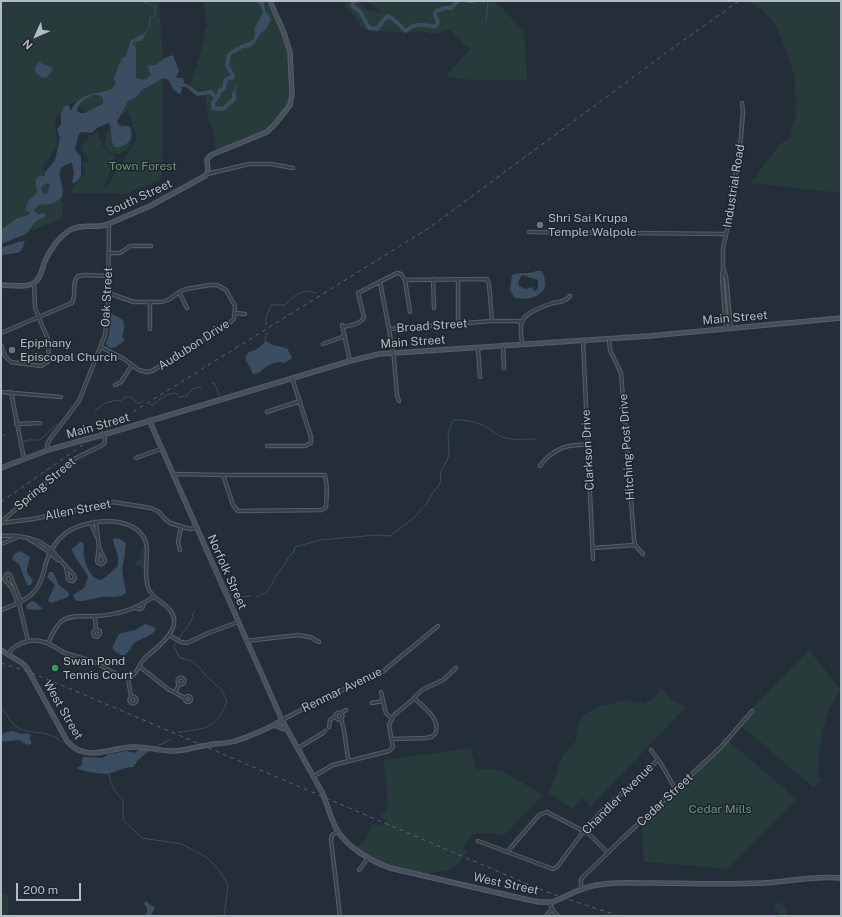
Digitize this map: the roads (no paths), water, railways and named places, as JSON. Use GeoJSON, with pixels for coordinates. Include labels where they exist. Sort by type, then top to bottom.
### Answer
{"type":"FeatureCollection","features":[{"type":"Feature","properties":{"kind":"main road"},"geometry":{"type":"LineString","coordinates":[[207,174],[207,160],[210,155],[267,132],[286,112],[291,102],[292,74],[290,52],[284,33],[270,1]]}},
{"type":"Feature","properties":{"kind":"main road","name":"South Street"},"geometry":{"type":"LineString","coordinates":[[34,283],[39,279],[51,250],[65,234],[76,228],[98,226],[109,223],[150,206],[201,179],[207,174]]}},
{"type":"Feature","properties":{"kind":"main road"},"geometry":{"type":"LineString","coordinates":[[1,285],[23,285],[34,283]]}},
{"type":"Feature","properties":{"kind":"main road","name":"Main Street"},"geometry":{"type":"LineString","coordinates":[[1,468],[48,450],[150,422],[292,378],[372,356],[393,353],[608,339],[841,318]]}},
{"type":"Feature","properties":{"kind":"main road","name":"Norfolk Street"},"geometry":{"type":"LineString","coordinates":[[150,422],[246,641],[287,730]]}},
{"type":"Feature","properties":{"kind":"main road","name":"West Street"},"geometry":{"type":"LineString","coordinates":[[1,650],[22,663],[27,668],[67,741],[74,748],[82,752],[97,753],[134,747],[170,751],[196,749],[206,745],[234,741],[274,725],[282,720]]}},
{"type":"Feature","properties":{"kind":"main road"},"geometry":{"type":"LineString","coordinates":[[274,725],[287,730]]}},
{"type":"Feature","properties":{"kind":"main road","name":"West Street"},"geometry":{"type":"LineString","coordinates":[[287,730],[314,776],[338,831],[345,840],[368,858],[390,868],[524,898],[551,902],[581,889],[600,884],[739,884],[819,877],[841,878]]}},
{"type":"Feature","properties":{"kind":"street","name":"Industrial Road"},"geometry":{"type":"LineString","coordinates":[[726,329],[722,278],[723,248],[741,136],[743,112],[742,103]]}},
{"type":"Feature","properties":{"kind":"street"},"geometry":{"type":"LineString","coordinates":[[207,174],[249,164],[271,164],[294,168]]}},
{"type":"Feature","properties":{"kind":"street","name":"Oak Street"},"geometry":{"type":"LineString","coordinates":[[48,450],[48,443],[50,439],[79,401],[101,347],[107,325],[109,223]]}},
{"type":"Feature","properties":{"kind":"street"},"geometry":{"type":"LineString","coordinates":[[529,232],[726,234]]}},
{"type":"Feature","properties":{"kind":"street"},"geometry":{"type":"LineString","coordinates":[[109,253],[120,252],[130,246],[151,246]]}},
{"type":"Feature","properties":{"kind":"street","name":"Industrial Road"},"geometry":{"type":"LineString","coordinates":[[723,268],[726,277],[731,328]]}},
{"type":"Feature","properties":{"kind":"street"},"geometry":{"type":"LineString","coordinates":[[350,361],[343,326],[359,323],[363,320],[364,317],[358,293],[400,273],[403,275],[405,280],[410,312]]}},
{"type":"Feature","properties":{"kind":"street"},"geometry":{"type":"LineString","coordinates":[[1,333],[69,305],[74,301],[75,282],[78,276],[108,276]]}},
{"type":"Feature","properties":{"kind":"street"},"geometry":{"type":"LineString","coordinates":[[434,279],[434,308]]}},
{"type":"Feature","properties":{"kind":"street"},"geometry":{"type":"LineString","coordinates":[[458,279],[458,324]]}},
{"type":"Feature","properties":{"kind":"street"},"geometry":{"type":"LineString","coordinates":[[405,280],[486,279],[489,284],[492,321]]}},
{"type":"Feature","properties":{"kind":"street"},"geometry":{"type":"LineString","coordinates":[[380,282],[393,353],[397,395],[399,401]]}},
{"type":"Feature","properties":{"kind":"street"},"geometry":{"type":"LineString","coordinates":[[1,345],[5,356],[11,362],[42,366],[46,364],[48,360],[49,342],[35,308],[34,283]]}},
{"type":"Feature","properties":{"kind":"street","name":"Audubon Drive"},"geometry":{"type":"LineString","coordinates":[[101,347],[124,359],[139,370],[145,372],[157,369],[226,326],[233,320],[235,313],[235,306],[227,292],[217,285],[188,289],[179,292],[166,301],[132,301],[108,293]]}},
{"type":"Feature","properties":{"kind":"street"},"geometry":{"type":"LineString","coordinates":[[179,292],[187,308]]}},
{"type":"Feature","properties":{"kind":"street"},"geometry":{"type":"LineString","coordinates":[[522,344],[522,322],[528,315],[536,310],[565,300],[570,296]]}},
{"type":"Feature","properties":{"kind":"street"},"geometry":{"type":"LineString","coordinates":[[150,302],[150,329]]}},
{"type":"Feature","properties":{"kind":"street"},"geometry":{"type":"LineString","coordinates":[[235,313],[245,314]]}},
{"type":"Feature","properties":{"kind":"street","name":"Broad Street"},"geometry":{"type":"LineString","coordinates":[[389,329],[492,321],[522,322]]}},
{"type":"Feature","properties":{"kind":"street"},"geometry":{"type":"LineString","coordinates":[[323,344],[345,336]]}},
{"type":"Feature","properties":{"kind":"street","name":"Hitching Post Drive"},"geometry":{"type":"LineString","coordinates":[[608,339],[612,355],[621,373],[635,545]]}},
{"type":"Feature","properties":{"kind":"street","name":"Clarkson Drive"},"geometry":{"type":"LineString","coordinates":[[583,340],[593,559]]}},
{"type":"Feature","properties":{"kind":"street"},"geometry":{"type":"LineString","coordinates":[[503,346],[504,368]]}},
{"type":"Feature","properties":{"kind":"street"},"geometry":{"type":"LineString","coordinates":[[478,348],[480,377]]}},
{"type":"Feature","properties":{"kind":"street"},"geometry":{"type":"LineString","coordinates":[[115,385],[121,382],[132,365]]}},
{"type":"Feature","properties":{"kind":"street"},"geometry":{"type":"LineString","coordinates":[[267,446],[305,446],[310,444],[311,437],[292,378]]}},
{"type":"Feature","properties":{"kind":"street"},"geometry":{"type":"LineString","coordinates":[[1,392],[61,397]]}},
{"type":"Feature","properties":{"kind":"street"},"geometry":{"type":"LineString","coordinates":[[11,392],[24,459]]}},
{"type":"Feature","properties":{"kind":"street"},"geometry":{"type":"LineString","coordinates":[[267,412],[300,401]]}},
{"type":"Feature","properties":{"kind":"street"},"geometry":{"type":"LineString","coordinates":[[16,424],[40,423]]}},
{"type":"Feature","properties":{"kind":"street","name":"Spring Street"},"geometry":{"type":"LineString","coordinates":[[1,523],[71,460],[103,445],[105,442],[104,434]]}},
{"type":"Feature","properties":{"kind":"street"},"geometry":{"type":"LineString","coordinates":[[540,466],[561,448],[588,444]]}},
{"type":"Feature","properties":{"kind":"street"},"geometry":{"type":"LineString","coordinates":[[136,458],[161,449]]}},
{"type":"Feature","properties":{"kind":"street"},"geometry":{"type":"LineString","coordinates":[[173,474],[325,475],[327,488],[326,507],[322,510],[238,511],[233,505],[223,475]]}},
{"type":"Feature","properties":{"kind":"street","name":"Allen Street"},"geometry":{"type":"LineString","coordinates":[[1,523],[47,516],[113,502],[151,508],[159,512],[167,521],[181,527],[190,529],[196,528]]}},
{"type":"Feature","properties":{"kind":"street"},"geometry":{"type":"LineString","coordinates":[[1,610],[20,602],[37,588],[51,552],[60,537],[65,532],[73,528],[96,522],[112,521],[121,522],[132,526],[142,534],[147,545],[148,588],[153,597],[169,609],[174,616],[174,625],[169,636],[157,649],[145,658],[136,673],[128,678],[118,676],[93,661],[64,652],[48,643],[39,641],[28,641],[15,647],[8,654]]}},
{"type":"Feature","properties":{"kind":"street"},"geometry":{"type":"LineString","coordinates":[[96,522],[99,547],[97,561],[98,563],[102,564],[105,562],[105,558],[99,547]]}},
{"type":"Feature","properties":{"kind":"street"},"geometry":{"type":"LineString","coordinates":[[92,523],[98,539]]}},
{"type":"Feature","properties":{"kind":"street"},"geometry":{"type":"LineString","coordinates":[[180,550],[179,539],[181,527]]}},
{"type":"Feature","properties":{"kind":"street"},"geometry":{"type":"LineString","coordinates":[[1,536],[27,538],[51,552],[66,567],[75,576],[74,581],[68,579],[66,567]]}},
{"type":"Feature","properties":{"kind":"street"},"geometry":{"type":"LineString","coordinates":[[1,544],[19,537]]}},
{"type":"Feature","properties":{"kind":"street"},"geometry":{"type":"LineString","coordinates":[[593,548],[635,545],[643,554]]}},
{"type":"Feature","properties":{"kind":"street"},"geometry":{"type":"LineString","coordinates":[[14,588],[4,579],[7,574],[11,576],[20,602],[28,641]]}},
{"type":"Feature","properties":{"kind":"street"},"geometry":{"type":"LineString","coordinates":[[48,643],[54,630],[63,620],[72,617],[112,614],[143,604],[153,597]]}},
{"type":"Feature","properties":{"kind":"street"},"geometry":{"type":"LineString","coordinates":[[96,616],[96,630]]}},
{"type":"Feature","properties":{"kind":"street"},"geometry":{"type":"LineString","coordinates":[[169,636],[187,643],[238,622]]}},
{"type":"Feature","properties":{"kind":"street","name":"Renmar Avenue"},"geometry":{"type":"LineString","coordinates":[[282,720],[318,701],[381,672],[438,626]]}},
{"type":"Feature","properties":{"kind":"street"},"geometry":{"type":"LineString","coordinates":[[246,641],[298,635],[310,637],[319,642]]}},
{"type":"Feature","properties":{"kind":"street"},"geometry":{"type":"LineString","coordinates":[[140,667],[163,686],[185,698]]}},
{"type":"Feature","properties":{"kind":"street"},"geometry":{"type":"LineString","coordinates":[[314,776],[328,767],[389,751],[393,747],[389,725],[391,718],[422,690],[443,680],[456,668]]}},
{"type":"Feature","properties":{"kind":"street"},"geometry":{"type":"LineString","coordinates":[[128,678],[131,697]]}},
{"type":"Feature","properties":{"kind":"street"},"geometry":{"type":"LineString","coordinates":[[175,693],[179,684]]}},
{"type":"Feature","properties":{"kind":"street"},"geometry":{"type":"LineString","coordinates":[[381,692],[386,713],[391,718]]}},
{"type":"Feature","properties":{"kind":"street"},"geometry":{"type":"LineString","coordinates":[[392,739],[431,737],[435,734],[437,726],[434,719],[430,713],[414,698]]}},
{"type":"Feature","properties":{"kind":"street"},"geometry":{"type":"LineString","coordinates":[[372,703],[383,701]]}},
{"type":"Feature","properties":{"kind":"street"},"geometry":{"type":"LineString","coordinates":[[329,727],[330,720],[338,713],[346,710]]}},
{"type":"Feature","properties":{"kind":"street","name":"Cedar Street"},"geometry":{"type":"LineString","coordinates":[[581,889],[581,880],[721,747],[752,711]]}},
{"type":"Feature","properties":{"kind":"street"},"geometry":{"type":"LineString","coordinates":[[341,713],[343,716],[341,719],[344,728],[346,750],[349,761]]}},
{"type":"Feature","properties":{"kind":"street"},"geometry":{"type":"LineString","coordinates":[[336,716],[338,719],[341,719]]}},
{"type":"Feature","properties":{"kind":"street"},"geometry":{"type":"LineString","coordinates":[[298,748],[323,734],[325,731]]}},
{"type":"Feature","properties":{"kind":"street"},"geometry":{"type":"LineString","coordinates":[[651,750],[676,790]]}},
{"type":"Feature","properties":{"kind":"street","name":"Chandler Avenue"},"geometry":{"type":"LineString","coordinates":[[478,841],[553,869],[557,867],[583,832],[601,812],[658,760]]}},
{"type":"Feature","properties":{"kind":"street"},"geometry":{"type":"LineString","coordinates":[[507,852],[539,815],[548,812],[583,832],[586,832],[593,837],[608,853]]}},
{"type":"Feature","properties":{"kind":"street"},"geometry":{"type":"LineString","coordinates":[[338,831],[332,835],[330,841],[340,916]]}},
{"type":"Feature","properties":{"kind":"street"},"geometry":{"type":"LineString","coordinates":[[359,870],[368,858]]}},
{"type":"Feature","properties":{"kind":"street"},"geometry":{"type":"LineString","coordinates":[[551,902],[552,909],[558,916]]}},
{"type":"Feature","properties":{"kind":"street"},"geometry":{"type":"LineString","coordinates":[[546,916],[552,909]]}},
{"type":"Feature","properties":{"kind":"water"},"geometry":{"type":"Polygon","coordinates":[[[258,1],[264,1],[265,10],[271,19],[266,29],[258,36],[256,35],[254,29],[263,12],[258,1]]]}},
{"type":"Feature","properties":{"kind":"water"},"geometry":{"type":"Polygon","coordinates":[[[145,33],[144,38],[141,41],[135,41],[132,43],[136,50],[136,78],[149,78],[151,74],[148,68],[149,65],[156,65],[165,58],[173,55],[179,71],[176,78],[183,78],[184,83],[189,85],[193,91],[186,87],[182,87],[181,93],[179,94],[173,89],[168,79],[162,78],[142,90],[136,97],[128,101],[117,122],[120,127],[129,126],[132,134],[129,141],[123,146],[115,147],[113,144],[109,123],[98,127],[92,133],[81,132],[79,134],[75,149],[81,157],[81,177],[75,183],[72,183],[74,173],[72,163],[65,165],[61,169],[60,173],[63,192],[62,197],[52,204],[41,204],[38,206],[34,210],[35,212],[38,214],[45,213],[46,216],[36,221],[26,234],[1,244],[1,230],[16,219],[30,214],[29,211],[25,210],[29,200],[37,193],[36,178],[45,176],[45,172],[55,160],[60,138],[57,129],[61,124],[61,113],[64,107],[68,105],[71,111],[76,103],[82,98],[113,87],[116,83],[113,78],[116,74],[121,59],[126,56],[131,40],[145,33]],[[93,95],[81,103],[77,111],[85,113],[103,104],[103,99],[101,96],[93,95]],[[48,183],[43,185],[41,188],[42,192],[45,194],[47,193],[50,185],[48,183]]]}},
{"type":"Feature","properties":{"kind":"water"},"geometry":{"type":"Polygon","coordinates":[[[250,44],[252,47],[243,48],[231,55],[227,60],[226,56],[233,49],[250,44]]]}},
{"type":"Feature","properties":{"kind":"water"},"geometry":{"type":"Polygon","coordinates":[[[39,62],[52,68],[52,71],[46,78],[41,77],[36,73],[35,67],[39,62]]]}},
{"type":"Feature","properties":{"kind":"water"},"geometry":{"type":"Polygon","coordinates":[[[25,241],[22,250],[18,253],[1,255],[1,248],[25,241]]]}},
{"type":"Feature","properties":{"kind":"water"},"geometry":{"type":"Polygon","coordinates":[[[542,271],[545,285],[542,291],[530,298],[522,299],[514,297],[510,290],[512,275],[542,271]],[[522,275],[518,282],[519,286],[525,289],[532,287],[533,290],[536,291],[538,287],[538,280],[522,275]]]}},
{"type":"Feature","properties":{"kind":"water"},"geometry":{"type":"Polygon","coordinates":[[[111,313],[124,322],[122,337],[125,340],[113,348],[108,347],[106,344],[109,335],[111,313]]]}},
{"type":"Feature","properties":{"kind":"water"},"geometry":{"type":"Polygon","coordinates":[[[266,341],[273,345],[287,348],[292,358],[285,363],[277,362],[270,364],[259,373],[253,374],[246,360],[246,356],[249,352],[256,350],[266,341]]]}},
{"type":"Feature","properties":{"kind":"water"},"geometry":{"type":"Polygon","coordinates":[[[114,538],[120,539],[126,543],[122,570],[126,593],[117,597],[101,597],[81,601],[75,600],[73,595],[84,588],[88,577],[72,549],[80,542],[83,542],[85,559],[89,571],[95,578],[102,580],[118,566],[118,556],[113,541],[114,538]]]}},
{"type":"Feature","properties":{"kind":"water"},"geometry":{"type":"Polygon","coordinates":[[[21,551],[30,557],[27,571],[33,580],[31,585],[27,585],[19,564],[12,559],[14,554],[21,551]]]}},
{"type":"Feature","properties":{"kind":"water"},"geometry":{"type":"Polygon","coordinates":[[[49,572],[53,572],[59,585],[69,593],[68,597],[51,603],[48,600],[55,585],[47,577],[49,572]]]}},
{"type":"Feature","properties":{"kind":"water"},"geometry":{"type":"Polygon","coordinates":[[[34,601],[42,609],[27,609],[26,606],[30,602],[34,601]]]}},
{"type":"Feature","properties":{"kind":"water"},"geometry":{"type":"Polygon","coordinates":[[[145,624],[156,629],[150,635],[134,643],[125,655],[121,655],[113,650],[113,646],[119,634],[135,630],[145,624]]]}},
{"type":"Feature","properties":{"kind":"water"},"geometry":{"type":"Polygon","coordinates":[[[12,731],[31,735],[29,739],[31,740],[31,744],[27,745],[19,740],[1,742],[1,734],[12,731]]]}},
{"type":"Feature","properties":{"kind":"water"},"geometry":{"type":"Polygon","coordinates":[[[139,750],[150,750],[139,759],[133,767],[105,774],[77,768],[82,765],[82,758],[84,757],[102,758],[109,754],[127,751],[134,753],[139,750]]]}},
{"type":"Feature","properties":{"kind":"water"},"geometry":{"type":"Polygon","coordinates":[[[146,901],[155,907],[151,916],[142,916],[147,913],[147,908],[144,904],[146,901]]]}},
{"type":"Feature","properties":{"kind":"waterway"},"geometry":{"type":"LineString","coordinates":[[142,1],[156,7],[155,15],[150,18],[149,29],[144,34]]}},
{"type":"Feature","properties":{"kind":"waterway"},"geometry":{"type":"LineString","coordinates":[[355,1],[352,5],[361,13],[369,28],[377,29],[388,16],[405,31],[416,25],[436,26],[438,22],[435,12],[444,8],[451,8],[458,1]]}},
{"type":"Feature","properties":{"kind":"waterway"},"geometry":{"type":"LineString","coordinates":[[486,22],[488,1]]}},
{"type":"Feature","properties":{"kind":"waterway"},"geometry":{"type":"LineString","coordinates":[[246,45],[253,42],[258,31]]}},
{"type":"Feature","properties":{"kind":"waterway"},"geometry":{"type":"LineString","coordinates":[[133,46],[137,41]]}},
{"type":"Feature","properties":{"kind":"waterway"},"geometry":{"type":"LineString","coordinates":[[190,88],[198,94],[211,92],[215,97],[218,97],[220,90],[224,89],[225,81],[233,76],[227,65],[229,55]]}},
{"type":"Feature","properties":{"kind":"waterway"},"geometry":{"type":"LineString","coordinates":[[234,93],[237,84]]}},
{"type":"Feature","properties":{"kind":"waterway"},"geometry":{"type":"LineString","coordinates":[[217,97],[213,103],[213,108],[223,109],[234,99],[234,93]]}},
{"type":"Feature","properties":{"kind":"waterway"},"geometry":{"type":"LineString","coordinates":[[266,325],[266,318],[271,305],[285,305],[295,295],[302,292],[306,291],[316,293]]}},
{"type":"Feature","properties":{"kind":"waterway"},"geometry":{"type":"LineString","coordinates":[[265,341],[267,332]]}},
{"type":"Feature","properties":{"kind":"waterway"},"geometry":{"type":"LineString","coordinates":[[212,383],[215,384],[219,396]]}},
{"type":"Feature","properties":{"kind":"waterway"},"geometry":{"type":"LineString","coordinates":[[149,404],[153,405],[163,397],[173,393],[176,393],[179,397],[186,396],[194,388],[201,387]]}},
{"type":"Feature","properties":{"kind":"waterway"},"geometry":{"type":"LineString","coordinates":[[95,411],[105,403],[117,400],[120,401],[126,397],[131,397],[138,404],[143,401]]}},
{"type":"Feature","properties":{"kind":"waterway"},"geometry":{"type":"LineString","coordinates":[[425,506],[440,484],[441,472],[449,456],[448,434],[453,420],[468,421],[486,426],[500,436],[508,439],[535,439]]}},
{"type":"Feature","properties":{"kind":"waterway"},"geometry":{"type":"LineString","coordinates":[[22,442],[29,440],[40,440],[57,424]]}},
{"type":"Feature","properties":{"kind":"waterway"},"geometry":{"type":"LineString","coordinates":[[1,434],[6,436]]}},
{"type":"Feature","properties":{"kind":"waterway"},"geometry":{"type":"LineString","coordinates":[[256,597],[261,596],[270,588],[277,574],[289,556],[293,553],[295,547],[320,540],[376,535],[390,536],[415,517],[423,508]]}},
{"type":"Feature","properties":{"kind":"waterway"},"geometry":{"type":"LineString","coordinates":[[225,585],[232,596],[251,596]]}},
{"type":"Feature","properties":{"kind":"waterway"},"geometry":{"type":"LineString","coordinates":[[179,638],[193,618],[192,614],[195,611]]}},
{"type":"Feature","properties":{"kind":"waterway"},"geometry":{"type":"LineString","coordinates":[[176,643],[174,646],[179,657],[193,662],[199,667],[206,676],[221,689],[227,701],[219,717],[209,726],[196,730],[178,732]]}},
{"type":"Feature","properties":{"kind":"waterway"},"geometry":{"type":"LineString","coordinates":[[1,708],[12,723],[19,728],[51,735],[58,738],[63,743]]}},
{"type":"Feature","properties":{"kind":"waterway"},"geometry":{"type":"LineString","coordinates":[[156,747],[171,739]]}},
{"type":"Feature","properties":{"kind":"waterway"},"geometry":{"type":"LineString","coordinates":[[109,772],[113,787],[123,800],[123,820],[142,838],[182,844],[206,857],[218,869],[228,885],[224,916]]}},
{"type":"Feature","properties":{"kind":"railway"},"geometry":{"type":"LineString","coordinates":[[1,502],[107,428],[429,228],[685,39],[739,1]]}},
{"type":"Feature","properties":{"kind":"railway"},"geometry":{"type":"LineString","coordinates":[[1,663],[59,684],[532,886],[619,916]]}},
{"type":"Feature","properties":{"kind":"place","name":"Shri Sai Krupa Temple Walpole"},"geometry":{"type":"Point","coordinates":[540,225]}},
{"type":"Feature","properties":{"kind":"place","name":"Epiphany Episcopal Church"},"geometry":{"type":"Point","coordinates":[12,350]}},
{"type":"Feature","properties":{"kind":"place","name":"Swan Pond Tennis Court"},"geometry":{"type":"Point","coordinates":[55,668]}},
{"type":"Feature","properties":{"kind":"park label","name":"Town Forest"},"geometry":{"type":"Point","coordinates":[143,166]}},
{"type":"Feature","properties":{"kind":"park label","name":"Cedar Mills"},"geometry":{"type":"Point","coordinates":[720,809]}}]}
